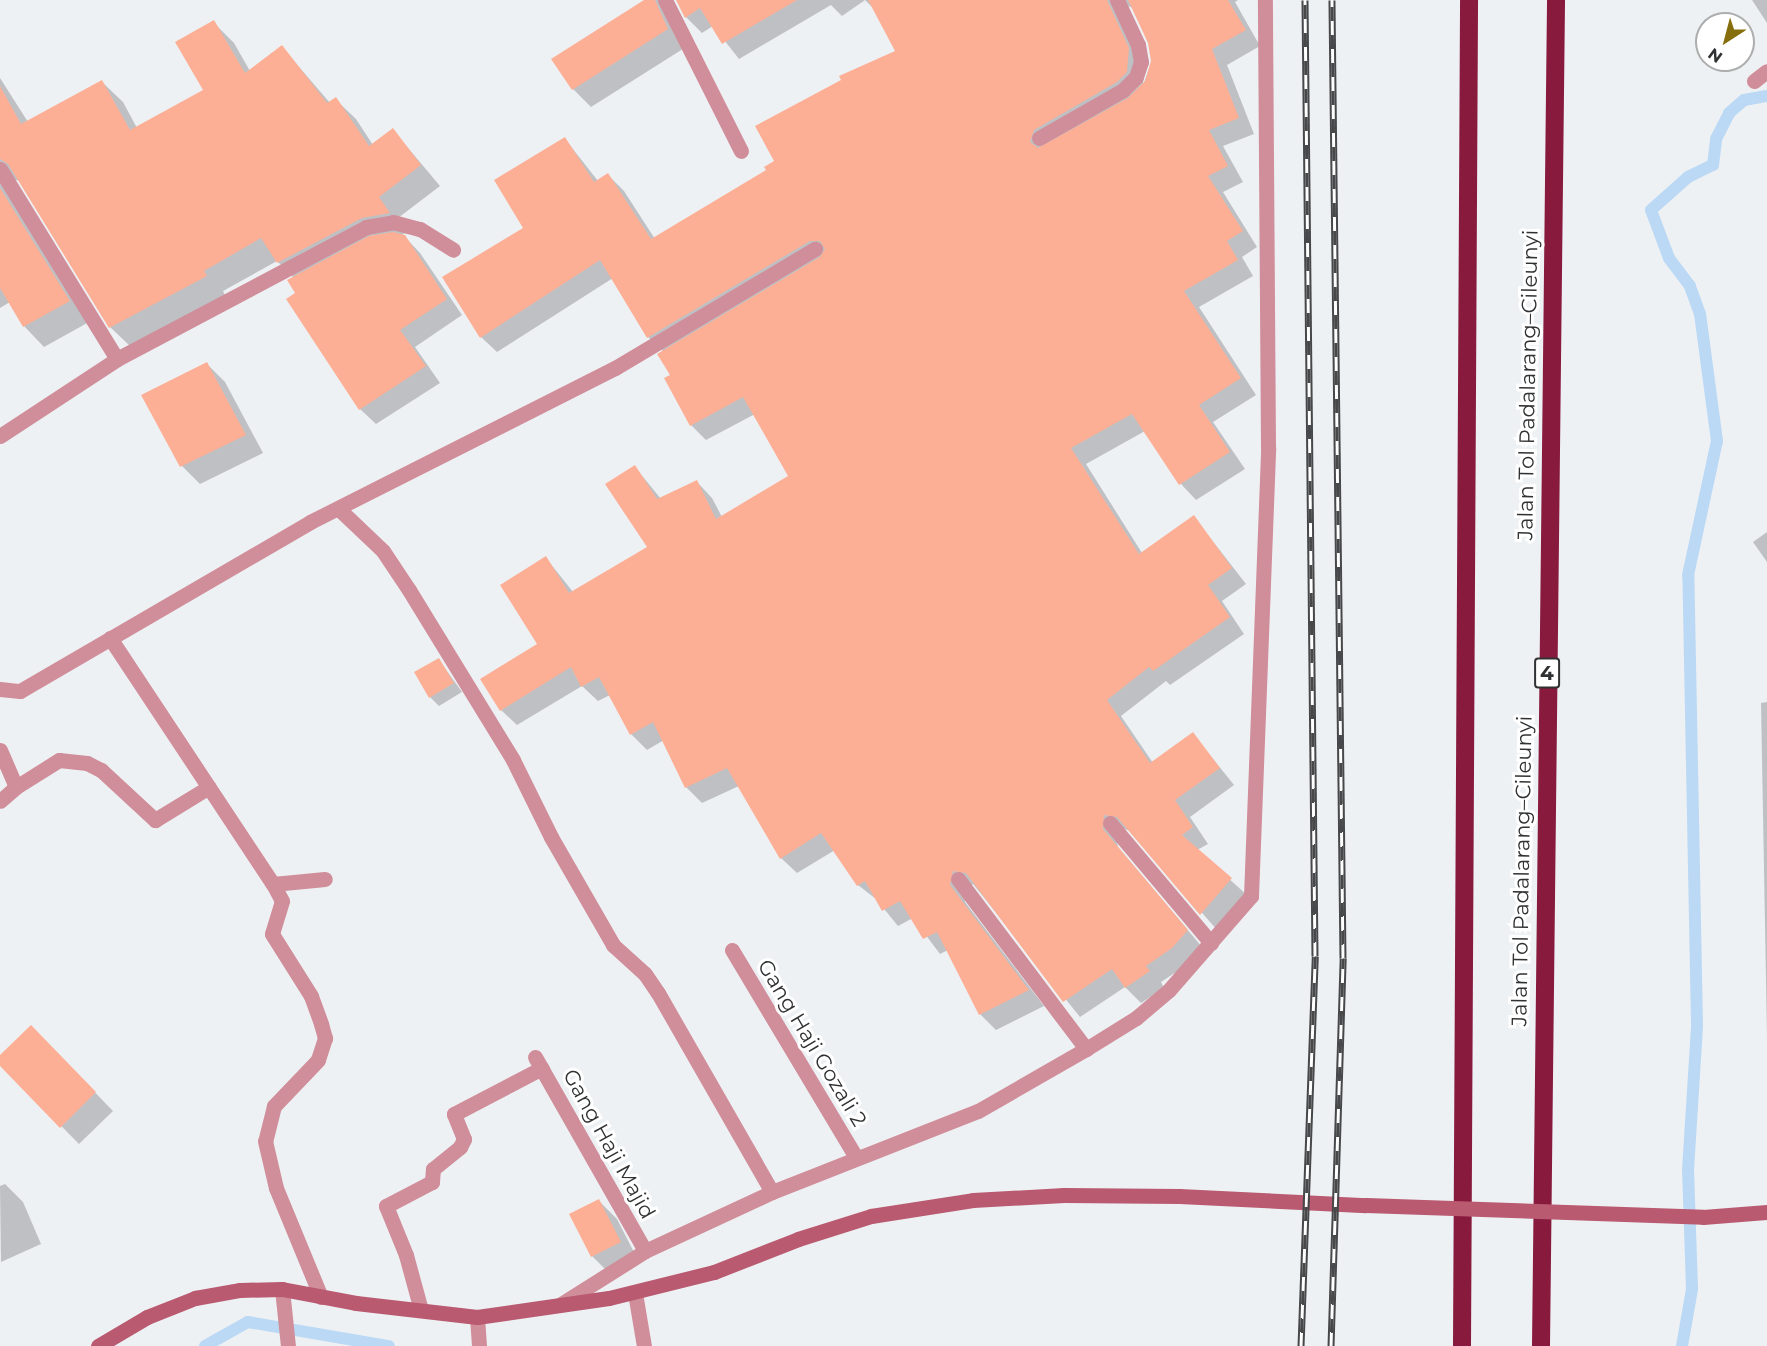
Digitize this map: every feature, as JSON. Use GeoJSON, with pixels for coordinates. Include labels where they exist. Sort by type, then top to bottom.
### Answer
{"type":"FeatureCollection","features":[{"type":"Feature","properties":{"kind":"highway"},"geometry":{"type":"LineString","coordinates":[[1462,1346],[1469,0]]}},
{"type":"Feature","properties":{"kind":"highway","name":"Jalan Tol Padalarang–Cileunyi"},"geometry":{"type":"LineString","coordinates":[[1541,1346],[1556,0]]}},
{"type":"Feature","properties":{"kind":"street"},"geometry":{"type":"LineString","coordinates":[[665,0],[741,151]]}},
{"type":"Feature","properties":{"kind":"street"},"geometry":{"type":"LineString","coordinates":[[1039,138],[1123,90],[1136,77],[1141,62],[1138,45],[1117,0]]}},
{"type":"Feature","properties":{"kind":"street"},"geometry":{"type":"LineString","coordinates":[[561,1304],[645,1251],[772,1192],[856,1157],[978,1111],[1086,1049],[1136,1018],[1169,990],[1251,896],[1268,447],[1265,0]]}},
{"type":"Feature","properties":{"kind":"street"},"geometry":{"type":"LineString","coordinates":[[1754,81],[1767,71]]}},
{"type":"Feature","properties":{"kind":"street"},"geometry":{"type":"LineString","coordinates":[[0,169],[117,359]]}},
{"type":"Feature","properties":{"kind":"street"},"geometry":{"type":"LineString","coordinates":[[0,436],[117,359],[366,227],[393,222],[420,229],[453,250]]}},
{"type":"Feature","properties":{"kind":"street"},"geometry":{"type":"LineString","coordinates":[[2,692],[20,691],[310,522],[340,510],[462,442],[615,368],[815,249]]}},
{"type":"Feature","properties":{"kind":"street"},"geometry":{"type":"LineString","coordinates":[[340,510],[383,551],[409,590],[513,760],[551,837],[609,937],[645,974],[658,993],[772,1192]]}},
{"type":"Feature","properties":{"kind":"street"},"geometry":{"type":"LineString","coordinates":[[110,638],[282,901],[272,934],[311,996],[325,1038],[311,1069],[274,1106],[265,1141],[276,1188],[321,1297]]}},
{"type":"Feature","properties":{"kind":"street"},"geometry":{"type":"LineString","coordinates":[[0,750],[16,787]]}},
{"type":"Feature","properties":{"kind":"street"},"geometry":{"type":"LineString","coordinates":[[0,801],[16,787],[59,760],[87,763],[101,770],[155,820],[209,787]]}},
{"type":"Feature","properties":{"kind":"street"},"geometry":{"type":"LineString","coordinates":[[1110,823],[1211,943]]}},
{"type":"Feature","properties":{"kind":"street"},"geometry":{"type":"LineString","coordinates":[[273,884],[325,879]]}},
{"type":"Feature","properties":{"kind":"street"},"geometry":{"type":"LineString","coordinates":[[958,879],[1086,1049]]}},
{"type":"Feature","properties":{"kind":"street","name":"Gang Haji Gozali 2"},"geometry":{"type":"LineString","coordinates":[[732,950],[856,1157]]}},
{"type":"Feature","properties":{"kind":"street","name":"Gang Haji Majid"},"geometry":{"type":"LineString","coordinates":[[421,1310],[406,1255],[386,1206],[432,1182],[433,1169],[460,1148],[464,1139],[454,1114],[539,1063],[645,1251]]}},
{"type":"Feature","properties":{"kind":"street"},"geometry":{"type":"LineString","coordinates":[[98,1346],[147,1317],[195,1299],[240,1290],[282,1289],[321,1297],[477,1317],[635,1293],[714,1272],[798,1239],[871,1216],[972,1200],[1168,1196],[1703,1216],[1767,1212]]}},
{"type":"Feature","properties":{"kind":"street"},"geometry":{"type":"LineString","coordinates":[[282,1289],[288,1346]]}},
{"type":"Feature","properties":{"kind":"street"},"geometry":{"type":"LineString","coordinates":[[635,1293],[644,1346]]}},
{"type":"Feature","properties":{"kind":"street"},"geometry":{"type":"LineString","coordinates":[[477,1317],[478,1346]]}},
{"type":"Feature","properties":{"kind":"building"},"geometry":{"type":"Polygon","coordinates":[[[644,0],[655,0],[668,29],[572,90],[551,59],[644,0]]]}},
{"type":"Feature","properties":{"kind":"building"},"geometry":{"type":"Polygon","coordinates":[[[676,0],[797,0],[722,44],[700,8],[685,18],[676,0]]]}},
{"type":"Feature","properties":{"kind":"building"},"geometry":{"type":"Polygon","coordinates":[[[868,0],[1107,0],[1129,48],[1127,72],[1117,82],[1034,130],[1030,142],[1038,148],[1128,98],[1145,81],[1151,61],[1148,43],[1128,0],[1228,0],[1246,30],[1212,49],[1239,118],[1209,130],[1228,166],[1208,176],[1243,231],[1227,241],[1238,260],[1184,291],[1241,378],[1199,405],[1230,452],[1179,485],[1132,414],[1071,448],[1139,554],[1194,515],[1232,568],[1208,585],[1230,617],[1153,671],[1149,667],[1107,700],[1150,763],[1193,732],[1220,768],[1175,800],[1193,827],[1182,835],[1232,878],[1200,915],[1117,817],[1104,815],[1103,829],[1188,930],[1172,948],[1146,966],[1150,971],[1125,988],[1112,969],[1063,1002],[966,873],[953,871],[950,885],[1029,990],[979,1015],[937,932],[923,939],[900,901],[882,911],[865,881],[857,886],[821,833],[780,859],[727,768],[685,788],[653,722],[630,735],[599,677],[581,687],[571,667],[500,711],[480,679],[537,644],[500,585],[546,556],[569,593],[647,547],[605,484],[635,465],[657,499],[697,480],[716,519],[788,476],[743,397],[690,426],[664,378],[670,375],[657,354],[820,257],[825,249],[820,241],[810,241],[647,338],[600,260],[480,338],[442,277],[523,228],[494,180],[565,137],[594,182],[608,173],[651,239],[766,170],[764,167],[774,161],[755,126],[841,80],[839,76],[895,51],[868,0]]]}},
{"type":"Feature","properties":{"kind":"building"},"geometry":{"type":"Polygon","coordinates":[[[214,20],[245,73],[282,45],[327,103],[336,97],[369,146],[393,128],[421,165],[379,197],[390,213],[362,218],[277,263],[261,238],[204,271],[207,276],[109,328],[8,164],[0,159],[0,86],[21,124],[102,80],[130,130],[203,90],[175,42],[214,20]]]}},
{"type":"Feature","properties":{"kind":"building"},"geometry":{"type":"Polygon","coordinates":[[[0,188],[70,301],[23,327],[0,288],[0,188]]]}},
{"type":"Feature","properties":{"kind":"building"},"geometry":{"type":"Polygon","coordinates":[[[393,232],[405,235],[447,299],[400,330],[426,366],[359,410],[286,299],[295,293],[287,280],[369,236],[393,232]]]}},
{"type":"Feature","properties":{"kind":"building"},"geometry":{"type":"Polygon","coordinates":[[[207,362],[246,435],[180,467],[141,395],[207,362]]]}},
{"type":"Feature","properties":{"kind":"building"},"geometry":{"type":"Polygon","coordinates":[[[439,658],[454,683],[429,698],[414,672],[439,658]]]}},
{"type":"Feature","properties":{"kind":"building"},"geometry":{"type":"Polygon","coordinates":[[[31,1025],[96,1092],[60,1128],[0,1066],[0,1055],[31,1025]]]}},
{"type":"Feature","properties":{"kind":"building"},"geometry":{"type":"Polygon","coordinates":[[[599,1199],[621,1242],[591,1257],[569,1214],[599,1199]]]}},
{"type":"Feature","properties":{"kind":"waterway"},"geometry":{"type":"LineString","coordinates":[[1682,1346],[1692,1289],[1688,1170],[1697,1025],[1688,575],[1717,441],[1700,314],[1690,286],[1669,258],[1651,210],[1688,177],[1713,165],[1716,139],[1729,113],[1744,100],[1767,96]]}},
{"type":"Feature","properties":{"kind":"waterway"},"geometry":{"type":"LineString","coordinates":[[205,1346],[248,1322],[389,1346]]}},
{"type":"Feature","properties":{"kind":"railway"},"geometry":{"type":"LineString","coordinates":[[1301,1346],[1315,956],[1305,0]]}},
{"type":"Feature","properties":{"kind":"railway"},"geometry":{"type":"LineString","coordinates":[[1331,1346],[1343,958],[1332,0]]}}]}
